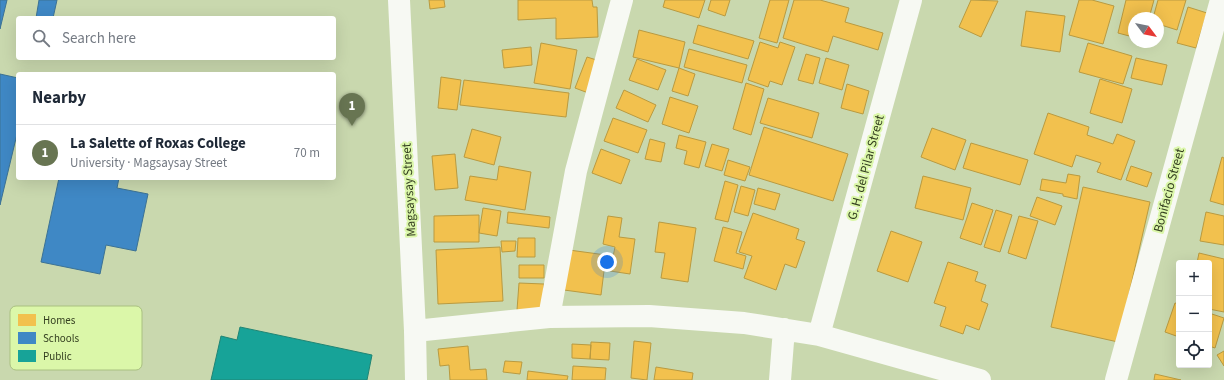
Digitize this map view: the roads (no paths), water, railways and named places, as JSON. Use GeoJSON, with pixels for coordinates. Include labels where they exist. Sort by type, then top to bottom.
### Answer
{"type":"FeatureCollection","features":[{"type":"Feature","properties":{"kind":"street","name":"Magsaysay Street"},"geometry":{"type":"LineString","coordinates":[[399,0],[416,380]]}},
{"type":"Feature","properties":{"kind":"street"},"geometry":{"type":"LineString","coordinates":[[549,317],[576,171],[622,0]]}},
{"type":"Feature","properties":{"kind":"street","name":"G. H. del Pilar Street"},"geometry":{"type":"LineString","coordinates":[[819,335],[911,0]]}},
{"type":"Feature","properties":{"kind":"street","name":"Bonifacio Street"},"geometry":{"type":"LineString","coordinates":[[1116,380],[1221,0]]}},
{"type":"Feature","properties":{"kind":"street"},"geometry":{"type":"LineString","coordinates":[[415,331],[549,317],[649,316],[744,323],[819,335],[980,380]]}},
{"type":"Feature","properties":{"kind":"street"},"geometry":{"type":"LineString","coordinates":[[780,380],[784,329]]}},
{"type":"Feature","properties":{"kind":"place","name":"La Salette of Roxas College"},"geometry":{"type":"Point","coordinates":[352,126]}}]}
